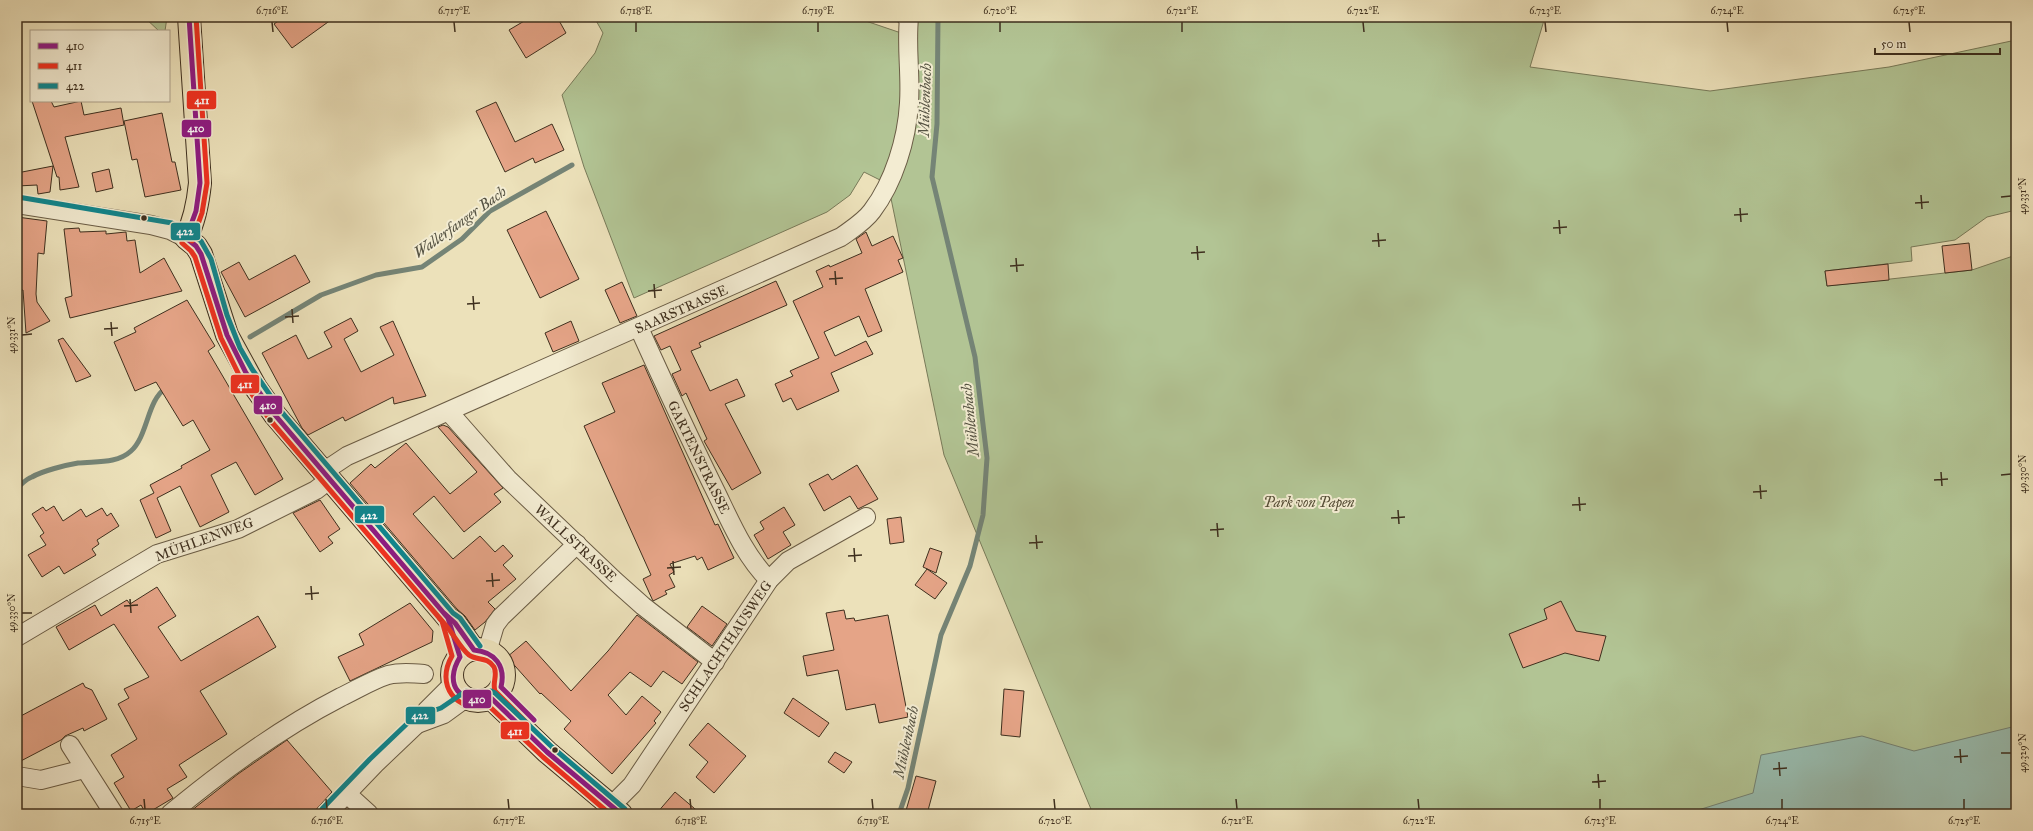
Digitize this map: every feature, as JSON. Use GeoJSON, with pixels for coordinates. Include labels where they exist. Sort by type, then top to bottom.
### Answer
{"type":"FeatureCollection","features":[{"type":"Feature","properties":{"kind":"main road"},"geometry":{"type":"LineString","coordinates":[[189,17],[200,183],[198,206],[193,225],[186,238],[196,246],[201,254],[231,343],[246,373],[275,415],[448,618],[455,623],[474,653],[497,659],[501,664],[504,675],[496,693],[478,701],[460,691],[452,670],[474,653]]}},
{"type":"Feature","properties":{"kind":"main road"},"geometry":{"type":"LineString","coordinates":[[496,693],[555,743],[574,774],[616,810]]}},
{"type":"Feature","properties":{"kind":"street","name":"SAARSTRASSE"},"geometry":{"type":"LineString","coordinates":[[326,476],[347,456],[639,328],[841,237],[871,212],[882,195],[892,171],[907,124],[909,102],[906,41],[909,18],[906,17]]}},
{"type":"Feature","properties":{"kind":"street"},"geometry":{"type":"LineString","coordinates":[[17,204],[152,225],[170,230],[186,238]]}},
{"type":"Feature","properties":{"kind":"street","name":"GARTENSTRASSE"},"geometry":{"type":"LineString","coordinates":[[639,328],[682,423],[727,515],[754,563],[769,580]]}},
{"type":"Feature","properties":{"kind":"street","name":"WALLSTRASSE"},"geometry":{"type":"LineString","coordinates":[[449,412],[508,479],[577,544],[644,606],[715,662]]}},
{"type":"Feature","properties":{"kind":"street","name":"MÜHLENWEG"},"geometry":{"type":"LineString","coordinates":[[17,637],[157,554],[238,530],[316,490],[326,476]]}},
{"type":"Feature","properties":{"kind":"street","name":"SCHLACHTHAUSWEG"},"geometry":{"type":"LineString","coordinates":[[616,810],[769,580],[788,561],[866,517]]}},
{"type":"Feature","properties":{"kind":"street"},"geometry":{"type":"LineString","coordinates":[[474,653],[502,617],[577,544]]}},
{"type":"Feature","properties":{"kind":"street"},"geometry":{"type":"LineString","coordinates":[[170,814],[233,763],[311,712],[388,675],[404,673],[424,674]]}},
{"type":"Feature","properties":{"kind":"street"},"geometry":{"type":"LineString","coordinates":[[328,814],[375,764],[417,724],[427,710],[460,691]]}},
{"type":"Feature","properties":{"kind":"street"},"geometry":{"type":"LineString","coordinates":[[70,745],[114,814]]}},
{"type":"Feature","properties":{"kind":"street"},"geometry":{"type":"LineString","coordinates":[[17,776],[23,779],[41,780],[84,769]]}},
{"type":"Feature","properties":{"kind":"street"},"geometry":{"type":"LineString","coordinates":[[347,794],[369,814]]}},
{"type":"Feature","properties":{"kind":"green space"},"geometry":{"type":"Polygon","coordinates":[[[144,17],[167,17],[165,30],[158,30],[144,17]]]}},
{"type":"Feature","properties":{"kind":"green space","name":"Park von Papen"},"geometry":{"type":"Polygon","coordinates":[[[594,17],[854,17],[910,36],[916,17],[1545,17],[1530,67],[1710,91],[1889,67],[2016,40],[2016,210],[1987,217],[1955,240],[1911,247],[1912,261],[1825,271],[1827,286],[1972,270],[2016,255],[2016,814],[1093,814],[944,455],[888,184],[864,172],[850,195],[827,212],[634,298],[584,167],[562,95],[595,53],[603,33],[594,17]]]}},
{"type":"Feature","properties":{"kind":"water"},"geometry":{"type":"Polygon","coordinates":[[[2016,726],[2016,814],[1692,814],[1695,811],[1753,793],[1761,755],[1862,736],[1914,751],[2016,726]]]}},
{"type":"Feature","properties":{"kind":"building"},"geometry":{"type":"Polygon","coordinates":[[[284,17],[335,17],[292,48],[274,24],[284,17]]]}},
{"type":"Feature","properties":{"kind":"building"},"geometry":{"type":"Polygon","coordinates":[[[531,17],[557,17],[566,33],[526,58],[509,30],[531,17]]]}},
{"type":"Feature","properties":{"kind":"building"},"geometry":{"type":"Polygon","coordinates":[[[32,102],[52,102],[54,107],[81,102],[84,115],[121,108],[124,125],[65,137],[79,187],[60,190],[59,177],[57,177],[32,102]]]}},
{"type":"Feature","properties":{"kind":"building"},"geometry":{"type":"Polygon","coordinates":[[[496,102],[515,142],[552,124],[564,150],[535,163],[533,158],[505,172],[476,111],[496,102]]]}},
{"type":"Feature","properties":{"kind":"building"},"geometry":{"type":"Polygon","coordinates":[[[162,113],[172,162],[175,162],[181,190],[145,197],[137,159],[132,160],[124,121],[162,113]]]}},
{"type":"Feature","properties":{"kind":"building"},"geometry":{"type":"Polygon","coordinates":[[[53,166],[50,192],[38,194],[37,185],[17,186],[17,173],[53,166]]]}},
{"type":"Feature","properties":{"kind":"building"},"geometry":{"type":"Polygon","coordinates":[[[109,169],[113,188],[96,192],[92,173],[109,169]]]}},
{"type":"Feature","properties":{"kind":"building"},"geometry":{"type":"Polygon","coordinates":[[[546,211],[579,279],[540,298],[507,230],[546,211]]]}},
{"type":"Feature","properties":{"kind":"building"},"geometry":{"type":"Polygon","coordinates":[[[17,217],[47,221],[44,254],[38,253],[36,294],[37,302],[50,321],[26,333],[23,290],[20,290],[17,276],[17,217]]]}},
{"type":"Feature","properties":{"kind":"building"},"geometry":{"type":"Polygon","coordinates":[[[79,228],[80,232],[106,231],[106,234],[126,232],[127,241],[135,240],[140,273],[164,258],[182,291],[70,318],[65,298],[72,296],[64,229],[79,228]]]}},
{"type":"Feature","properties":{"kind":"building"},"geometry":{"type":"Polygon","coordinates":[[[866,232],[872,246],[893,236],[903,258],[898,260],[903,272],[865,289],[882,331],[868,337],[859,316],[824,332],[835,356],[866,341],[873,354],[831,373],[839,391],[797,410],[791,398],[783,402],[775,384],[793,376],[790,371],[819,358],[793,301],[823,287],[816,271],[829,265],[830,267],[862,253],[856,239],[866,232]]]}},
{"type":"Feature","properties":{"kind":"building"},"geometry":{"type":"Polygon","coordinates":[[[1969,243],[1972,270],[1945,273],[1942,246],[1969,243]]]}},
{"type":"Feature","properties":{"kind":"building"},"geometry":{"type":"Polygon","coordinates":[[[295,255],[310,282],[245,317],[221,272],[239,262],[249,280],[295,255]]]}},
{"type":"Feature","properties":{"kind":"building"},"geometry":{"type":"Polygon","coordinates":[[[1888,264],[1889,280],[1827,286],[1825,271],[1888,264]]]}},
{"type":"Feature","properties":{"kind":"building"},"geometry":{"type":"Polygon","coordinates":[[[776,281],[787,305],[699,343],[701,347],[691,351],[710,391],[737,379],[745,396],[725,404],[761,473],[732,490],[704,441],[707,439],[686,393],[682,396],[672,374],[681,370],[670,346],[661,350],[654,336],[776,281]]]}},
{"type":"Feature","properties":{"kind":"building"},"geometry":{"type":"Polygon","coordinates":[[[622,282],[637,316],[620,323],[605,290],[622,282]]]}},
{"type":"Feature","properties":{"kind":"building"},"geometry":{"type":"Polygon","coordinates":[[[187,300],[215,346],[208,351],[283,479],[255,495],[236,462],[211,475],[229,512],[200,527],[180,486],[157,498],[171,531],[156,538],[140,500],[154,493],[150,485],[182,468],[181,466],[210,450],[193,420],[183,426],[156,382],[135,391],[114,342],[136,332],[134,328],[187,300]]]}},
{"type":"Feature","properties":{"kind":"building"},"geometry":{"type":"Polygon","coordinates":[[[351,318],[358,331],[344,339],[361,372],[394,355],[380,327],[393,321],[426,396],[394,404],[393,397],[345,421],[343,417],[308,435],[302,428],[262,353],[296,335],[308,359],[332,347],[324,332],[351,318]]]}},
{"type":"Feature","properties":{"kind":"building"},"geometry":{"type":"Polygon","coordinates":[[[571,321],[579,341],[553,352],[545,333],[571,321]]]}},
{"type":"Feature","properties":{"kind":"building"},"geometry":{"type":"Polygon","coordinates":[[[63,338],[91,376],[76,382],[58,340],[63,338]]]}},
{"type":"Feature","properties":{"kind":"building"},"geometry":{"type":"Polygon","coordinates":[[[644,365],[715,525],[718,524],[734,558],[708,570],[702,557],[697,560],[695,556],[670,564],[674,572],[669,575],[675,587],[665,591],[667,594],[653,601],[643,579],[651,575],[584,426],[615,412],[602,383],[644,365]]]}},
{"type":"Feature","properties":{"kind":"building"},"geometry":{"type":"Polygon","coordinates":[[[443,425],[448,427],[503,488],[494,494],[501,502],[464,532],[434,496],[413,514],[453,559],[480,536],[495,552],[503,545],[513,556],[503,565],[516,579],[488,602],[495,609],[485,622],[475,630],[465,616],[457,609],[350,483],[371,464],[375,468],[406,443],[450,494],[477,472],[438,427],[443,425]]]}},
{"type":"Feature","properties":{"kind":"building"},"geometry":{"type":"Polygon","coordinates":[[[857,465],[878,499],[858,509],[850,496],[824,511],[809,484],[828,474],[832,480],[857,465]]]}},
{"type":"Feature","properties":{"kind":"building"},"geometry":{"type":"Polygon","coordinates":[[[320,500],[340,529],[328,537],[333,543],[320,552],[293,513],[320,500]]]}},
{"type":"Feature","properties":{"kind":"building"},"geometry":{"type":"Polygon","coordinates":[[[54,506],[63,521],[81,509],[86,517],[102,508],[107,516],[111,513],[119,526],[97,540],[99,544],[92,549],[96,555],[64,574],[59,566],[42,577],[28,555],[46,545],[40,536],[44,533],[32,514],[43,507],[46,511],[54,506]]]}},
{"type":"Feature","properties":{"kind":"building"},"geometry":{"type":"Polygon","coordinates":[[[784,507],[795,525],[783,532],[791,545],[768,559],[754,535],[764,529],[760,522],[784,507]]]}},
{"type":"Feature","properties":{"kind":"building"},"geometry":{"type":"Polygon","coordinates":[[[901,517],[904,542],[890,544],[887,519],[901,517]]]}},
{"type":"Feature","properties":{"kind":"building"},"geometry":{"type":"Polygon","coordinates":[[[930,548],[942,552],[936,573],[923,567],[930,548]]]}},
{"type":"Feature","properties":{"kind":"building"},"geometry":{"type":"Polygon","coordinates":[[[927,569],[947,583],[935,599],[915,585],[927,569]]]}},
{"type":"Feature","properties":{"kind":"building"},"geometry":{"type":"Polygon","coordinates":[[[157,587],[176,616],[158,627],[181,661],[258,616],[276,647],[200,691],[227,734],[179,765],[187,777],[167,789],[173,798],[146,814],[141,805],[131,811],[114,783],[124,777],[111,755],[137,739],[118,704],[129,698],[124,689],[149,677],[114,624],[69,650],[56,627],[95,605],[101,616],[127,600],[130,604],[157,587]]]}},
{"type":"Feature","properties":{"kind":"building"},"geometry":{"type":"Polygon","coordinates":[[[1561,601],[1576,631],[1606,636],[1599,661],[1565,653],[1523,668],[1509,634],[1547,619],[1544,609],[1561,601]]]}},
{"type":"Feature","properties":{"kind":"building"},"geometry":{"type":"Polygon","coordinates":[[[410,603],[433,631],[432,642],[350,681],[338,657],[364,645],[359,634],[410,603]]]}},
{"type":"Feature","properties":{"kind":"building"},"geometry":{"type":"Polygon","coordinates":[[[702,606],[727,624],[712,646],[687,627],[702,606]]]}},
{"type":"Feature","properties":{"kind":"building"},"geometry":{"type":"Polygon","coordinates":[[[844,610],[846,619],[854,618],[855,621],[888,615],[908,717],[879,723],[875,704],[846,710],[838,670],[807,676],[803,656],[834,650],[826,613],[844,610]]]}},
{"type":"Feature","properties":{"kind":"building"},"geometry":{"type":"Polygon","coordinates":[[[637,615],[698,662],[682,684],[663,671],[651,687],[630,672],[608,695],[626,715],[642,696],[661,712],[654,721],[656,723],[612,774],[564,729],[571,721],[541,693],[540,694],[507,657],[526,641],[571,691],[608,651],[637,615]]]}},
{"type":"Feature","properties":{"kind":"building"},"geometry":{"type":"Polygon","coordinates":[[[83,683],[85,687],[92,690],[107,719],[84,731],[83,728],[65,736],[61,740],[17,763],[17,718],[83,683]]]}},
{"type":"Feature","properties":{"kind":"building"},"geometry":{"type":"Polygon","coordinates":[[[1004,689],[1024,691],[1020,737],[1001,735],[1004,689]]]}},
{"type":"Feature","properties":{"kind":"building"},"geometry":{"type":"Polygon","coordinates":[[[793,698],[829,723],[819,737],[784,713],[793,698]]]}},
{"type":"Feature","properties":{"kind":"building"},"geometry":{"type":"Polygon","coordinates":[[[708,723],[746,756],[714,793],[696,777],[708,762],[689,745],[708,723]]]}},
{"type":"Feature","properties":{"kind":"building"},"geometry":{"type":"Polygon","coordinates":[[[287,740],[332,792],[312,814],[187,814],[238,774],[287,740]]]}},
{"type":"Feature","properties":{"kind":"building"},"geometry":{"type":"Polygon","coordinates":[[[835,752],[852,762],[844,773],[828,762],[835,752]]]}},
{"type":"Feature","properties":{"kind":"building"},"geometry":{"type":"Polygon","coordinates":[[[916,776],[936,781],[927,814],[905,814],[916,776]]]}},
{"type":"Feature","properties":{"kind":"building"},"geometry":{"type":"Polygon","coordinates":[[[675,792],[701,814],[656,814],[675,792]]]}},
{"type":"Feature","properties":{"kind":"waterway","name":"Mühlenbach"},"geometry":{"type":"LineString","coordinates":[[899,814],[908,788],[941,635],[970,566],[983,515],[987,458],[975,357],[932,177],[937,124],[938,17]]}},
{"type":"Feature","properties":{"kind":"waterway","name":"Wallerfanger Bach"},"geometry":{"type":"LineString","coordinates":[[250,337],[321,295],[376,275],[422,267],[462,239],[490,211],[572,165]]}},
{"type":"Feature","properties":{"kind":"waterway","name":"Wallerfanger Bach"},"geometry":{"type":"LineString","coordinates":[[17,488],[26,480],[54,468],[78,463],[113,460],[131,451],[141,437],[155,401],[166,388]]}},
{"type":"Feature","properties":{"kind":"transit line","name":"410"},"geometry":{"type":"LineString","coordinates":[[186,238],[196,211],[200,183],[189,17]]}},
{"type":"Feature","properties":{"kind":"transit line","name":"411"},"geometry":{"type":"LineString","coordinates":[[192,241],[202,213],[207,183],[196,17]]}},
{"type":"Feature","properties":{"kind":"transit line","name":"422"},"geometry":{"type":"LineString","coordinates":[[18,197],[172,223],[201,241],[211,259],[227,315],[240,348],[252,369],[281,411],[453,613],[460,618],[480,646]]}},
{"type":"Feature","properties":{"kind":"transit line","name":"410"},"geometry":{"type":"LineString","coordinates":[[186,238],[196,246],[201,254],[227,335],[246,373],[275,415],[448,618],[460,657],[455,667],[453,676],[454,684],[458,691],[471,698],[491,698],[547,752],[621,814]]}},
{"type":"Feature","properties":{"kind":"transit line","name":"411"},"geometry":{"type":"LineString","coordinates":[[182,243],[195,257],[221,338],[240,377],[270,420],[442,621],[452,656],[447,667],[446,677],[452,694],[458,701],[467,705],[477,707],[489,706],[543,757],[610,814]]}},
{"type":"Feature","properties":{"kind":"transit line","name":"410"},"geometry":{"type":"LineString","coordinates":[[445,614],[455,623],[474,650],[488,654],[497,661],[502,673],[501,687],[534,720]]}},
{"type":"Feature","properties":{"kind":"transit line","name":"411"},"geometry":{"type":"LineString","coordinates":[[440,619],[469,655],[488,661],[494,667],[495,691],[529,725]]}},
{"type":"Feature","properties":{"kind":"transit line","name":"422"},"geometry":{"type":"LineString","coordinates":[[322,809],[370,759],[413,718],[441,708],[466,691],[478,694],[491,691],[495,693],[552,747],[625,809]]}}]}
